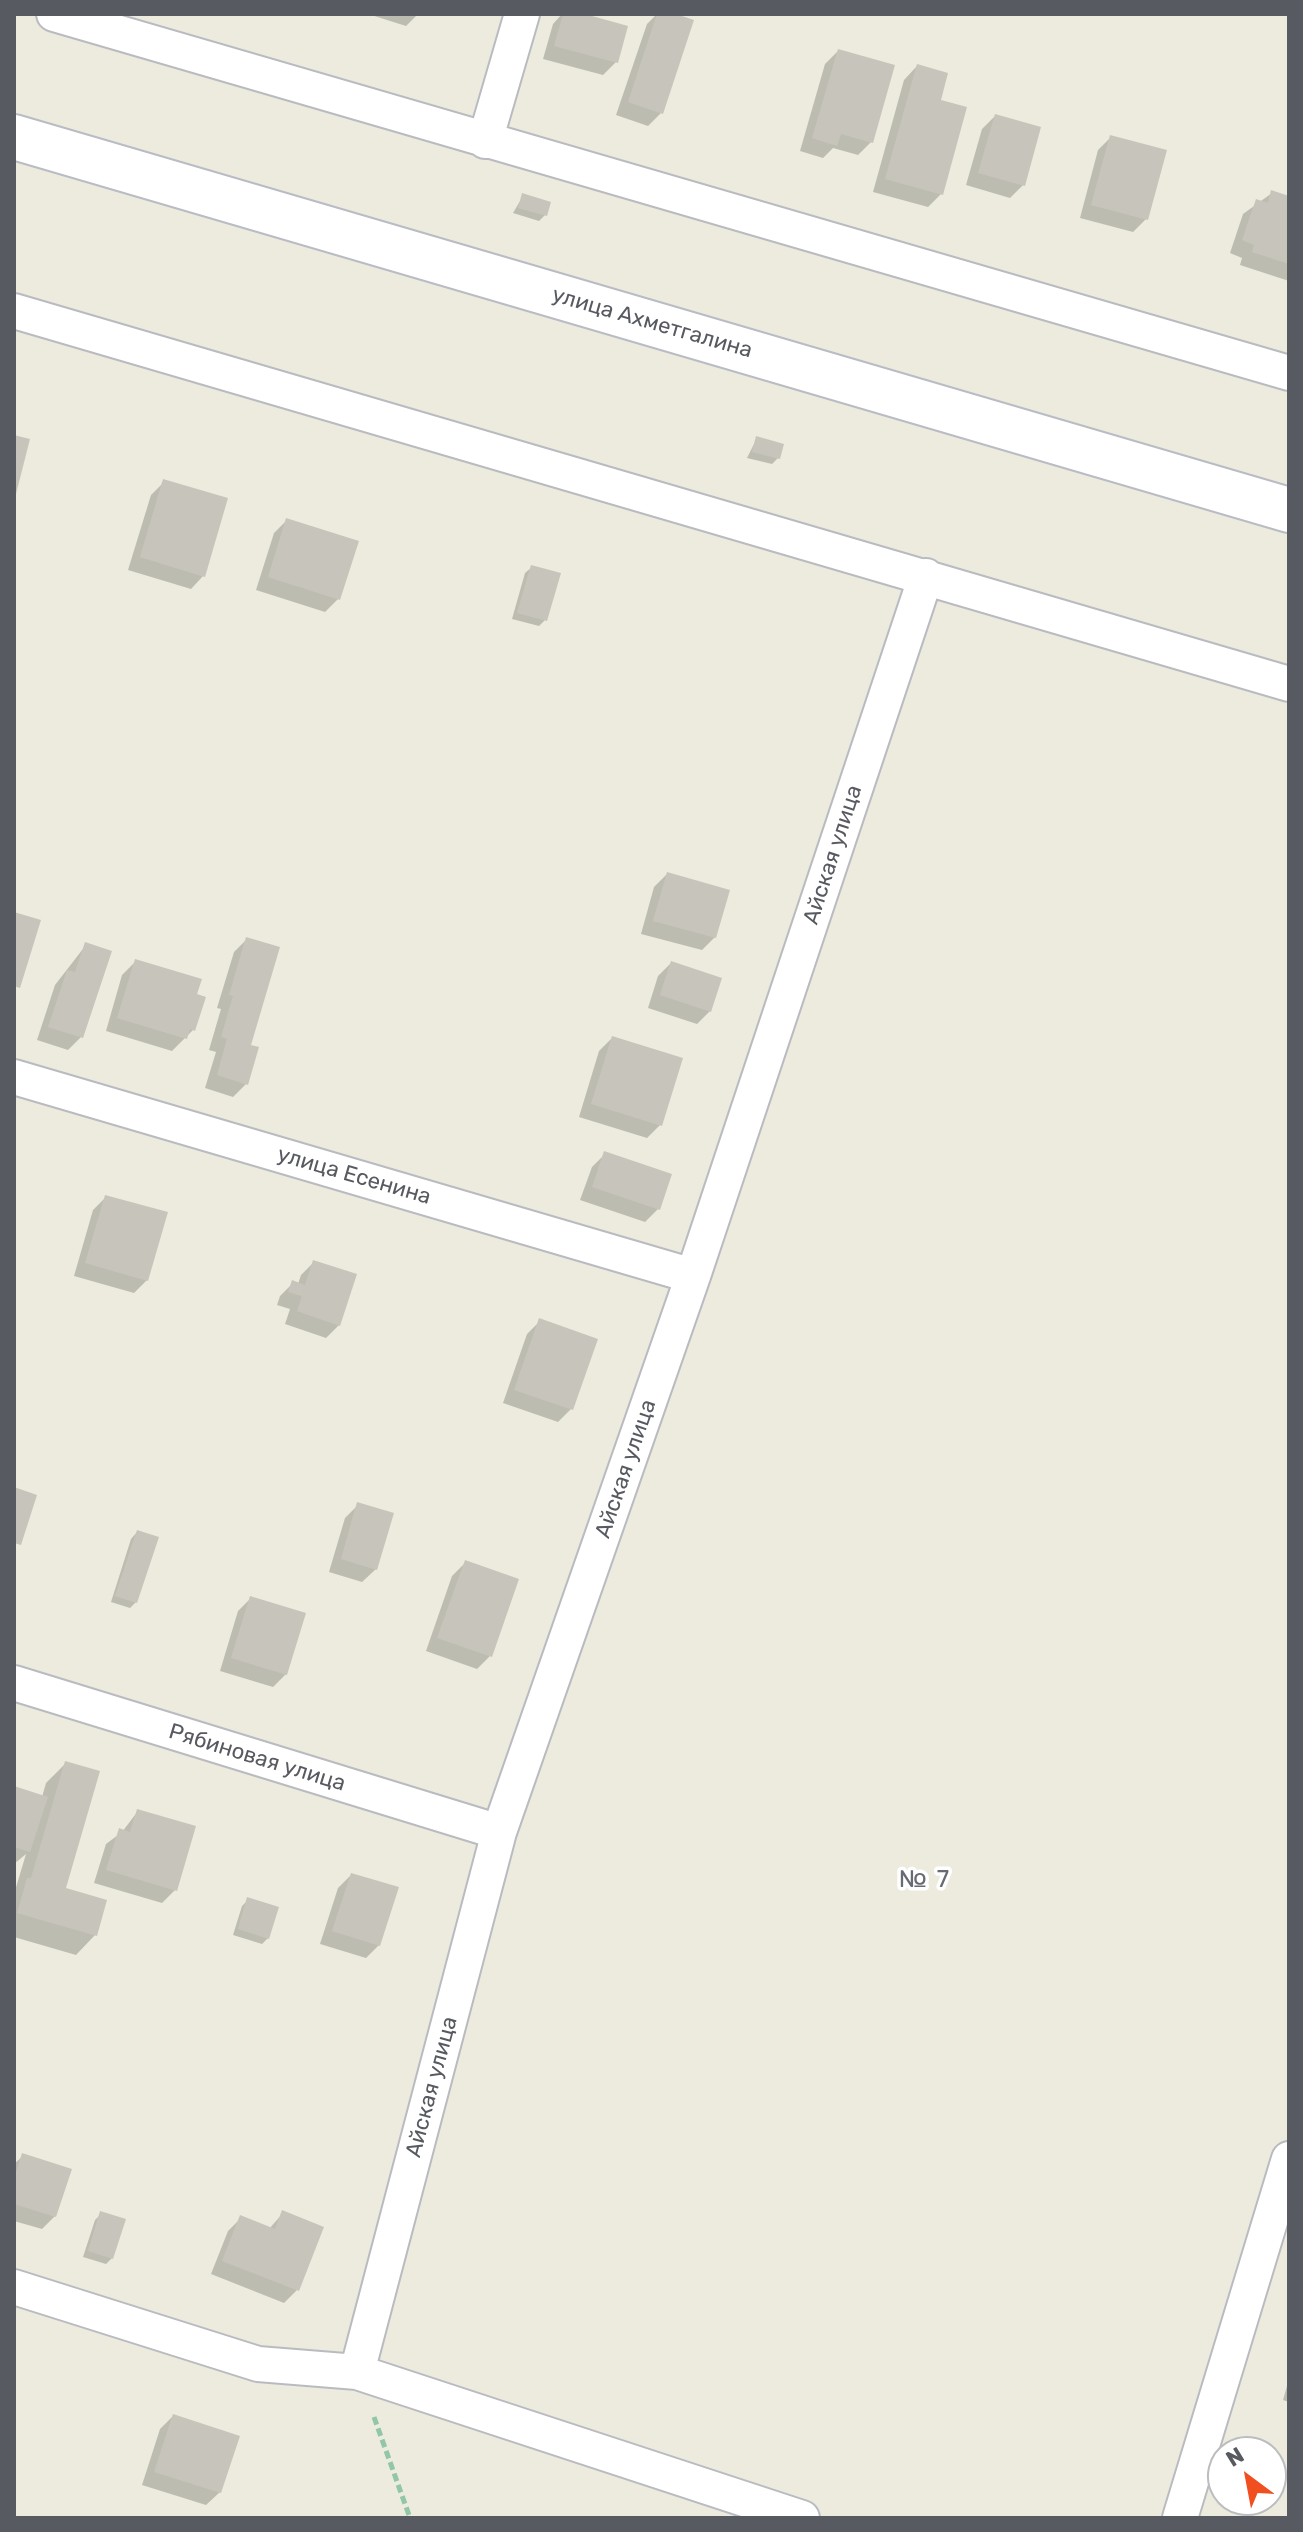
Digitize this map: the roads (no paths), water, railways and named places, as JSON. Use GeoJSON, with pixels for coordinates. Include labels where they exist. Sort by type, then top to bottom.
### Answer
{"type":"FeatureCollection","features":[{"type":"Feature","properties":{"kind":"main road","name":"улица Ахметгалина"},"geometry":{"type":"LineString","coordinates":[[14,137],[1289,510]]}},
{"type":"Feature","properties":{"kind":"street"},"geometry":{"type":"LineString","coordinates":[[54,14],[1289,373]]}},
{"type":"Feature","properties":{"kind":"street"},"geometry":{"type":"LineString","coordinates":[[485,141],[522,14]]}},
{"type":"Feature","properties":{"kind":"street"},"geometry":{"type":"LineString","coordinates":[[14,311],[1289,684]]}},
{"type":"Feature","properties":{"kind":"street","name":"Айская улица"},"geometry":{"type":"LineString","coordinates":[[357,2372],[499,1832],[693,1276],[926,576]]}},
{"type":"Feature","properties":{"kind":"street","name":"улица Есенина"},"geometry":{"type":"LineString","coordinates":[[14,1077],[693,1276]]}},
{"type":"Feature","properties":{"kind":"street","name":"Рябиновая улица"},"geometry":{"type":"LineString","coordinates":[[14,1683],[499,1832]]}},
{"type":"Feature","properties":{"kind":"street"},"geometry":{"type":"LineString","coordinates":[[1180,2518],[1289,2159]]}},
{"type":"Feature","properties":{"kind":"street"},"geometry":{"type":"LineString","coordinates":[[14,2287],[258,2364],[357,2372],[802,2518]]}},
{"type":"Feature","properties":{"kind":"district","name":"№ 7"},"geometry":{"type":"Point","coordinates":[925,1880]}}]}
